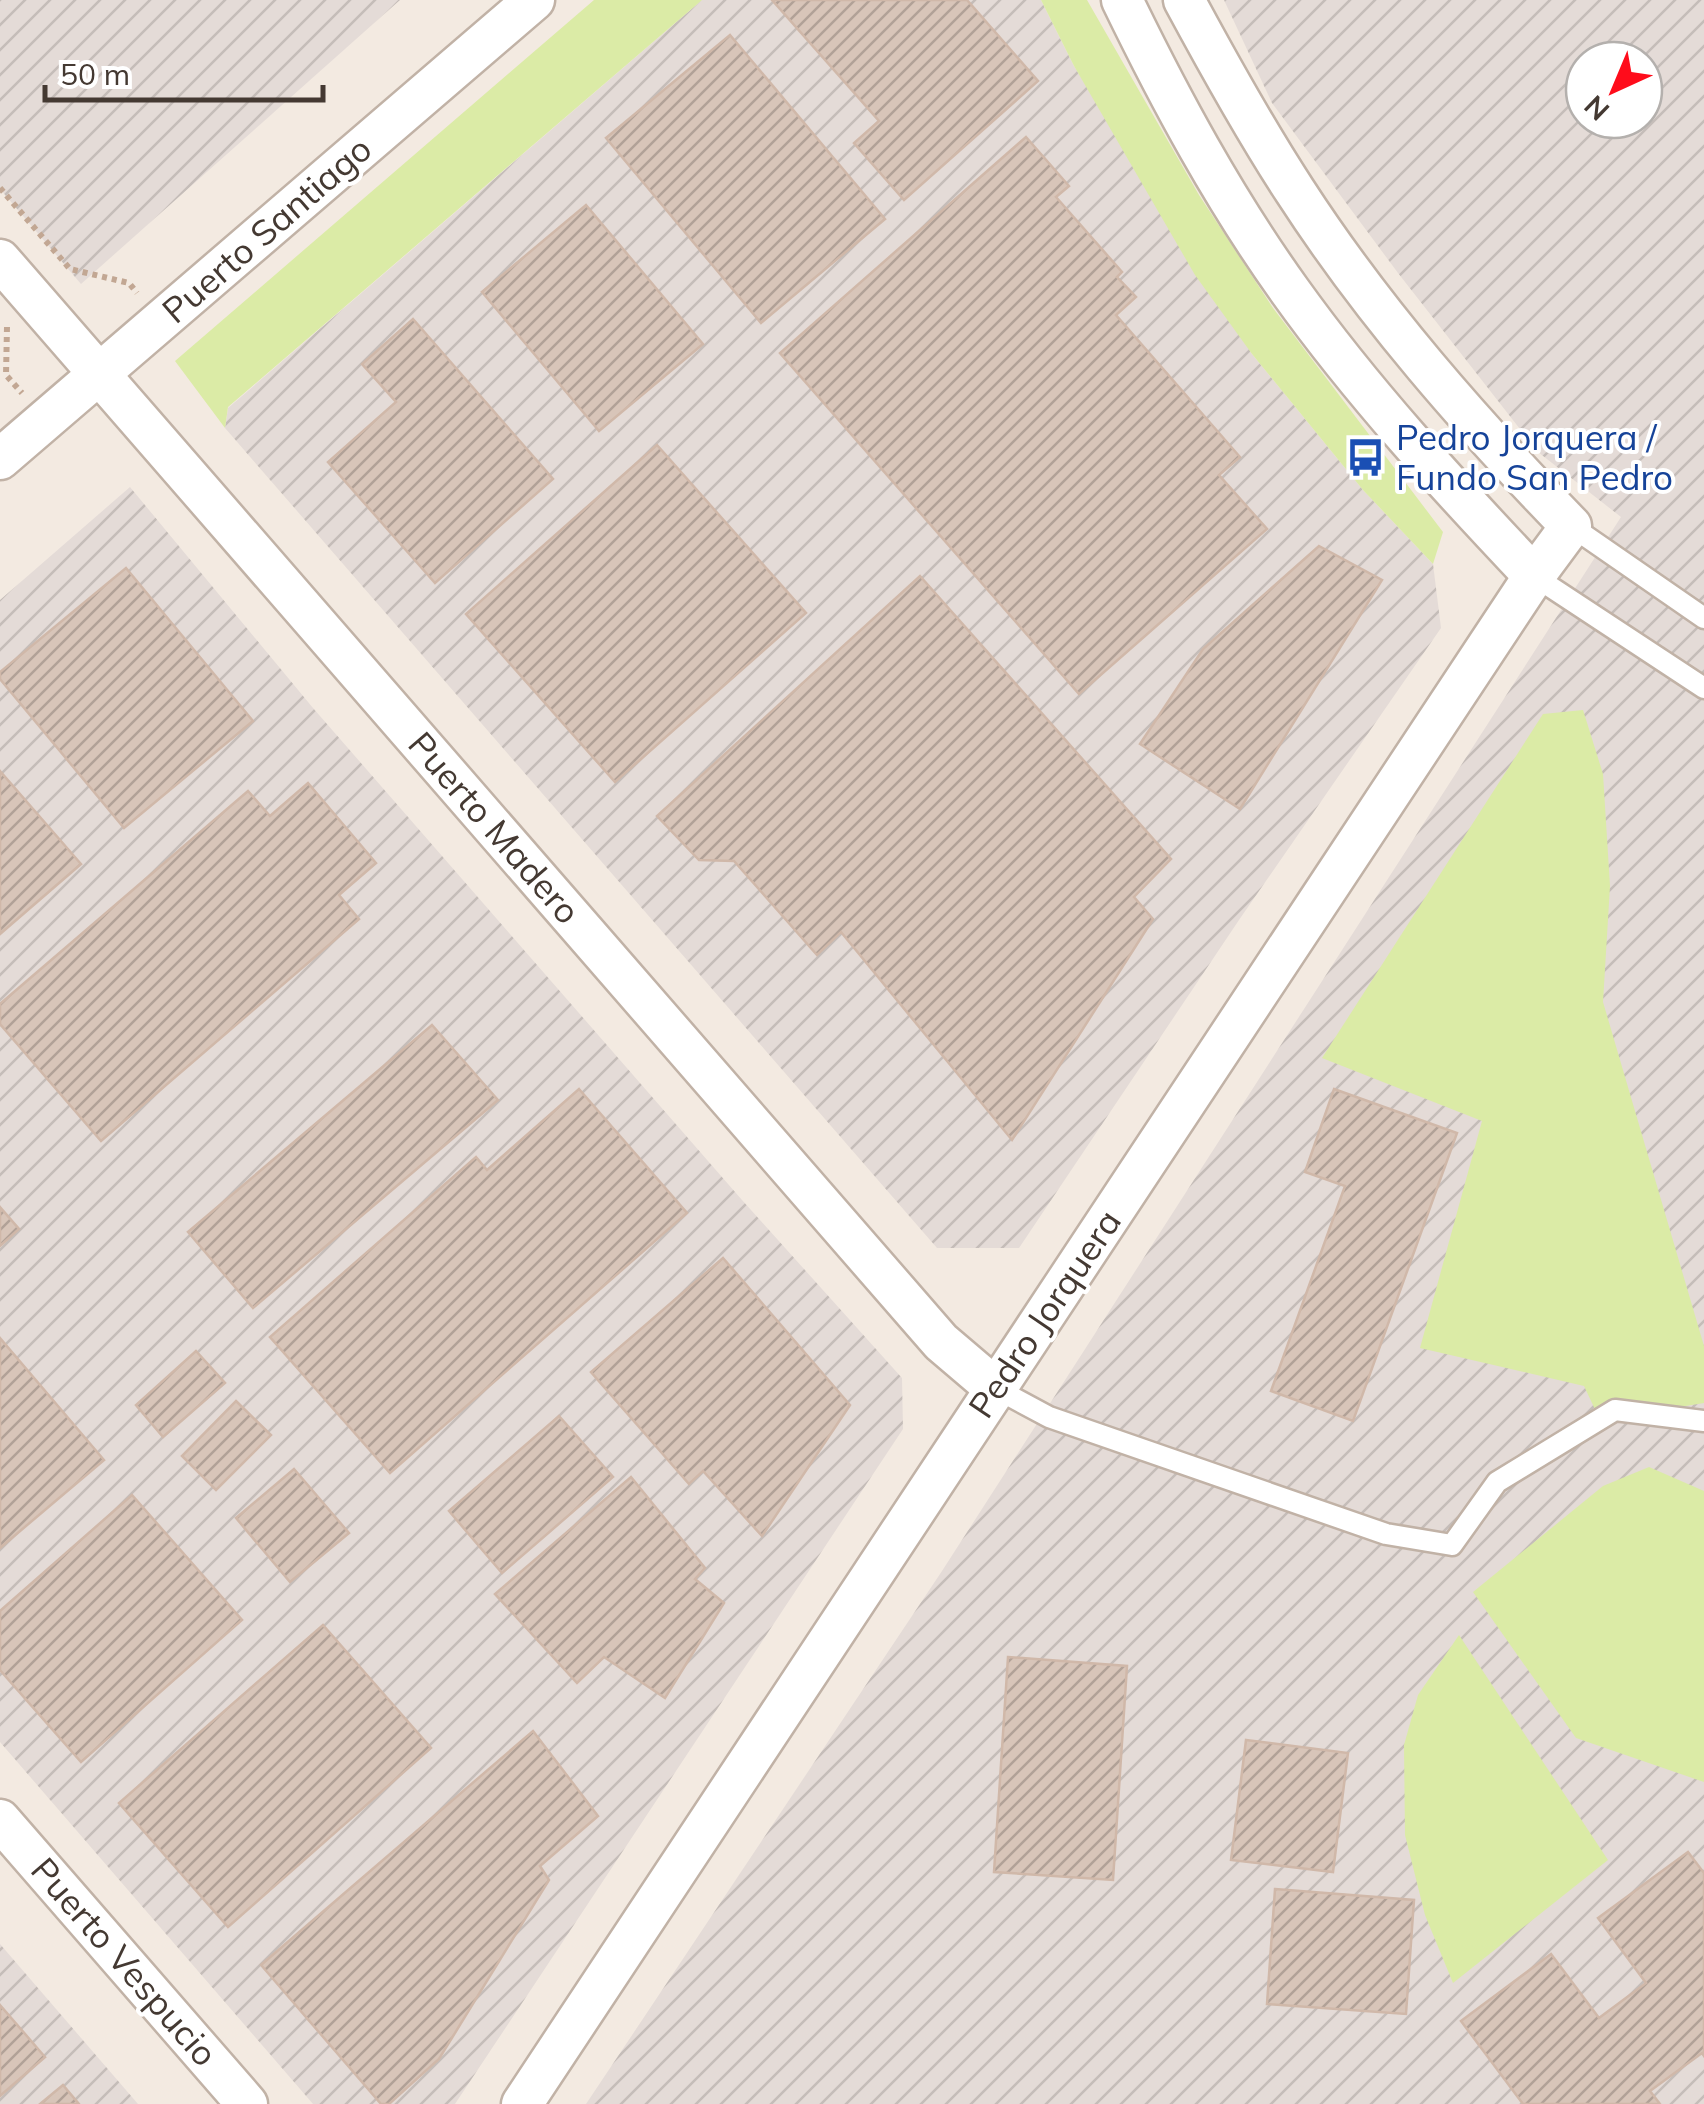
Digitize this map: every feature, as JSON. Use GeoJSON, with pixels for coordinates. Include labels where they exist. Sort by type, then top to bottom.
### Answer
{"type":"FeatureCollection","features":[{"type":"Feature","properties":{"kind":"street","name":"Puerto Santiago"},"geometry":{"type":"LineString","coordinates":[[0,460],[534,0]]}},
{"type":"Feature","properties":{"kind":"street"},"geometry":{"type":"LineString","coordinates":[[1122,0],[1203,156],[1290,291],[1395,423],[1534,576]]}},
{"type":"Feature","properties":{"kind":"street"},"geometry":{"type":"LineString","coordinates":[[1184,0],[1252,123],[1335,249],[1452,398],[1572,526]]}},
{"type":"Feature","properties":{"kind":"street","name":"Puerto Madero"},"geometry":{"type":"LineString","coordinates":[[0,260],[941,1342],[995,1388]]}},
{"type":"Feature","properties":{"kind":"street","name":"Pedro Jorquera"},"geometry":{"type":"LineString","coordinates":[[522,2104],[1534,576],[1572,526]]}},
{"type":"Feature","properties":{"kind":"street","name":"Puerto Vespucio"},"geometry":{"type":"LineString","coordinates":[[0,1820],[247,2104]]}},
{"type":"Feature","properties":{"kind":"lane"},"geometry":{"type":"LineString","coordinates":[[1572,526],[1704,618]]}},
{"type":"Feature","properties":{"kind":"lane"},"geometry":{"type":"LineString","coordinates":[[1534,576],[1704,688]]}},
{"type":"Feature","properties":{"kind":"lane"},"geometry":{"type":"LineString","coordinates":[[995,1388],[1048,1417],[1386,1534],[1452,1545],[1498,1482],[1615,1410],[1704,1422]]}},
{"type":"Feature","properties":{"kind":"path"},"geometry":{"type":"LineString","coordinates":[[0,188],[70,270],[129,284],[161,320]]}},
{"type":"Feature","properties":{"kind":"path"},"geometry":{"type":"LineString","coordinates":[[0,318],[8,328],[6,375],[46,420]]}},
{"type":"Feature","properties":{"kind":"shaded area"},"geometry":{"type":"Polygon","coordinates":[[[0,0],[400,0],[81,284],[0,189],[0,0]]]}},
{"type":"Feature","properties":{"kind":"shaded area"},"geometry":{"type":"Polygon","coordinates":[[[702,0],[1041,0],[1074,66],[1252,354],[1363,490],[1433,564],[1441,628],[1019,1248],[937,1248],[225,428],[228,408],[702,0]]]}},
{"type":"Feature","properties":{"kind":"shaded area"},"geometry":{"type":"Polygon","coordinates":[[[1224,0],[1704,0],[1704,2104],[586,2104],[942,1571],[1621,517],[1538,452],[1272,103],[1224,0]]]}},
{"type":"Feature","properties":{"kind":"shaded area"},"geometry":{"type":"Polygon","coordinates":[[[130,487],[313,708],[902,1378],[903,1429],[455,2104],[313,2104],[0,1742],[0,600],[130,487]]]}},
{"type":"Feature","properties":{"kind":"shaded area"},"geometry":{"type":"Polygon","coordinates":[[[0,1944],[138,2104],[0,2104],[0,1944]]]}},
{"type":"Feature","properties":{"kind":"green space"},"geometry":{"type":"Polygon","coordinates":[[[594,0],[702,0],[228,407],[225,428],[175,361],[594,0]]]}},
{"type":"Feature","properties":{"kind":"green space"},"geometry":{"type":"Polygon","coordinates":[[[1041,0],[1087,0],[1199,195],[1273,308],[1443,532],[1433,564],[1363,490],[1252,354],[1195,275],[1074,66],[1041,0]]]}},
{"type":"Feature","properties":{"kind":"green space"},"geometry":{"type":"Polygon","coordinates":[[[1583,710],[1603,774],[1610,886],[1603,1002],[1704,1346],[1704,1403],[1600,1420],[1584,1386],[1420,1348],[1482,1121],[1322,1058],[1543,714],[1583,710]]]}},
{"type":"Feature","properties":{"kind":"green space"},"geometry":{"type":"Polygon","coordinates":[[[1649,1467],[1704,1491],[1704,1782],[1576,1738],[1473,1592],[1603,1486],[1649,1467]]]}},
{"type":"Feature","properties":{"kind":"green space"},"geometry":{"type":"Polygon","coordinates":[[[1459,1635],[1608,1860],[1453,1983],[1425,1915],[1405,1835],[1404,1745],[1418,1695],[1459,1635]]]}},
{"type":"Feature","properties":{"kind":"building"},"geometry":{"type":"Polygon","coordinates":[[[772,0],[967,0],[1038,81],[904,200],[854,143],[879,121],[772,0]]]}},
{"type":"Feature","properties":{"kind":"building"},"geometry":{"type":"Polygon","coordinates":[[[730,35],[885,219],[761,323],[606,138],[730,35]]]}},
{"type":"Feature","properties":{"kind":"building"},"geometry":{"type":"Polygon","coordinates":[[[1026,137],[1069,186],[1056,197],[1122,272],[1117,277],[1136,297],[1116,315],[1240,457],[1219,475],[1267,529],[1079,694],[780,353],[1026,137]]]}},
{"type":"Feature","properties":{"kind":"building"},"geometry":{"type":"Polygon","coordinates":[[[586,205],[703,344],[599,431],[482,292],[586,205]]]}},
{"type":"Feature","properties":{"kind":"building"},"geometry":{"type":"Polygon","coordinates":[[[413,319],[553,479],[435,583],[328,462],[396,402],[362,364],[413,319]]]}},
{"type":"Feature","properties":{"kind":"building"},"geometry":{"type":"Polygon","coordinates":[[[657,445],[806,613],[615,782],[466,614],[657,445]]]}},
{"type":"Feature","properties":{"kind":"building"},"geometry":{"type":"Polygon","coordinates":[[[1319,546],[1382,580],[1240,809],[1140,744],[1203,649],[1319,546]]]}},
{"type":"Feature","properties":{"kind":"building"},"geometry":{"type":"Polygon","coordinates":[[[126,568],[253,721],[124,828],[0,679],[0,672],[126,568]]]}},
{"type":"Feature","properties":{"kind":"building"},"geometry":{"type":"Polygon","coordinates":[[[920,576],[1171,859],[1134,897],[1153,919],[1012,1140],[841,932],[817,955],[734,861],[699,860],[657,816],[920,576]]]}},
{"type":"Feature","properties":{"kind":"building"},"geometry":{"type":"Polygon","coordinates":[[[0,771],[81,864],[0,934],[0,771]]]}},
{"type":"Feature","properties":{"kind":"building"},"geometry":{"type":"Polygon","coordinates":[[[308,783],[376,863],[339,895],[359,919],[101,1141],[0,1024],[0,1004],[248,791],[270,816],[308,783]]]}},
{"type":"Feature","properties":{"kind":"building"},"geometry":{"type":"Polygon","coordinates":[[[432,1025],[498,1100],[253,1308],[188,1232],[432,1025]]]}},
{"type":"Feature","properties":{"kind":"building"},"geometry":{"type":"Polygon","coordinates":[[[579,1089],[687,1213],[390,1473],[270,1337],[476,1157],[487,1170],[579,1089]]]}},
{"type":"Feature","properties":{"kind":"building"},"geometry":{"type":"Polygon","coordinates":[[[1334,1089],[1457,1133],[1353,1421],[1271,1391],[1345,1186],[1305,1172],[1334,1089]]]}},
{"type":"Feature","properties":{"kind":"building"},"geometry":{"type":"Polygon","coordinates":[[[0,1207],[19,1229],[0,1246],[0,1207]]]}},
{"type":"Feature","properties":{"kind":"building"},"geometry":{"type":"Polygon","coordinates":[[[723,1258],[850,1405],[762,1536],[703,1471],[689,1484],[591,1372],[723,1258]]]}},
{"type":"Feature","properties":{"kind":"building"},"geometry":{"type":"Polygon","coordinates":[[[0,1338],[104,1460],[0,1548],[0,1338]]]}},
{"type":"Feature","properties":{"kind":"building"},"geometry":{"type":"Polygon","coordinates":[[[196,1351],[225,1383],[163,1437],[136,1405],[196,1351]]]}},
{"type":"Feature","properties":{"kind":"building"},"geometry":{"type":"Polygon","coordinates":[[[236,1401],[271,1435],[216,1490],[182,1456],[236,1401]]]}},
{"type":"Feature","properties":{"kind":"building"},"geometry":{"type":"Polygon","coordinates":[[[559,1416],[613,1477],[502,1573],[449,1511],[559,1416]]]}},
{"type":"Feature","properties":{"kind":"building"},"geometry":{"type":"Polygon","coordinates":[[[294,1469],[349,1533],[290,1582],[236,1518],[294,1469]]]}},
{"type":"Feature","properties":{"kind":"building"},"geometry":{"type":"Polygon","coordinates":[[[631,1477],[705,1568],[695,1579],[724,1603],[665,1698],[604,1657],[577,1683],[495,1594],[631,1477]]]}},
{"type":"Feature","properties":{"kind":"building"},"geometry":{"type":"Polygon","coordinates":[[[132,1495],[242,1620],[81,1762],[0,1670],[0,1611],[132,1495]]]}},
{"type":"Feature","properties":{"kind":"building"},"geometry":{"type":"Polygon","coordinates":[[[323,1625],[431,1748],[228,1927],[119,1803],[323,1625]]]}},
{"type":"Feature","properties":{"kind":"building"},"geometry":{"type":"Polygon","coordinates":[[[1008,1657],[1127,1666],[1113,1880],[994,1872],[1008,1657]]]}},
{"type":"Feature","properties":{"kind":"building"},"geometry":{"type":"Polygon","coordinates":[[[533,1731],[598,1816],[540,1866],[549,1880],[439,2059],[389,2104],[381,2104],[261,1965],[533,1731]]]}},
{"type":"Feature","properties":{"kind":"building"},"geometry":{"type":"Polygon","coordinates":[[[1246,1740],[1348,1753],[1333,1872],[1231,1860],[1246,1740]]]}},
{"type":"Feature","properties":{"kind":"building"},"geometry":{"type":"Polygon","coordinates":[[[1688,1852],[1704,1873],[1704,2056],[1702,2053],[1650,2091],[1660,2104],[1523,2104],[1461,2021],[1551,1954],[1599,2018],[1646,1983],[1598,1918],[1688,1852]]]}},
{"type":"Feature","properties":{"kind":"building"},"geometry":{"type":"Polygon","coordinates":[[[1275,1889],[1414,1900],[1406,2014],[1267,2004],[1275,1889]]]}},
{"type":"Feature","properties":{"kind":"building"},"geometry":{"type":"Polygon","coordinates":[[[0,2005],[45,2057],[0,2096],[0,2005]]]}},
{"type":"Feature","properties":{"kind":"building"},"geometry":{"type":"Polygon","coordinates":[[[63,2085],[79,2104],[40,2104],[63,2085]]]}},
{"type":"Feature","properties":{"kind":"place","name":"Pedro Jorquera / Fundo San Pedro"},"geometry":{"type":"Point","coordinates":[1366,458]}}]}
